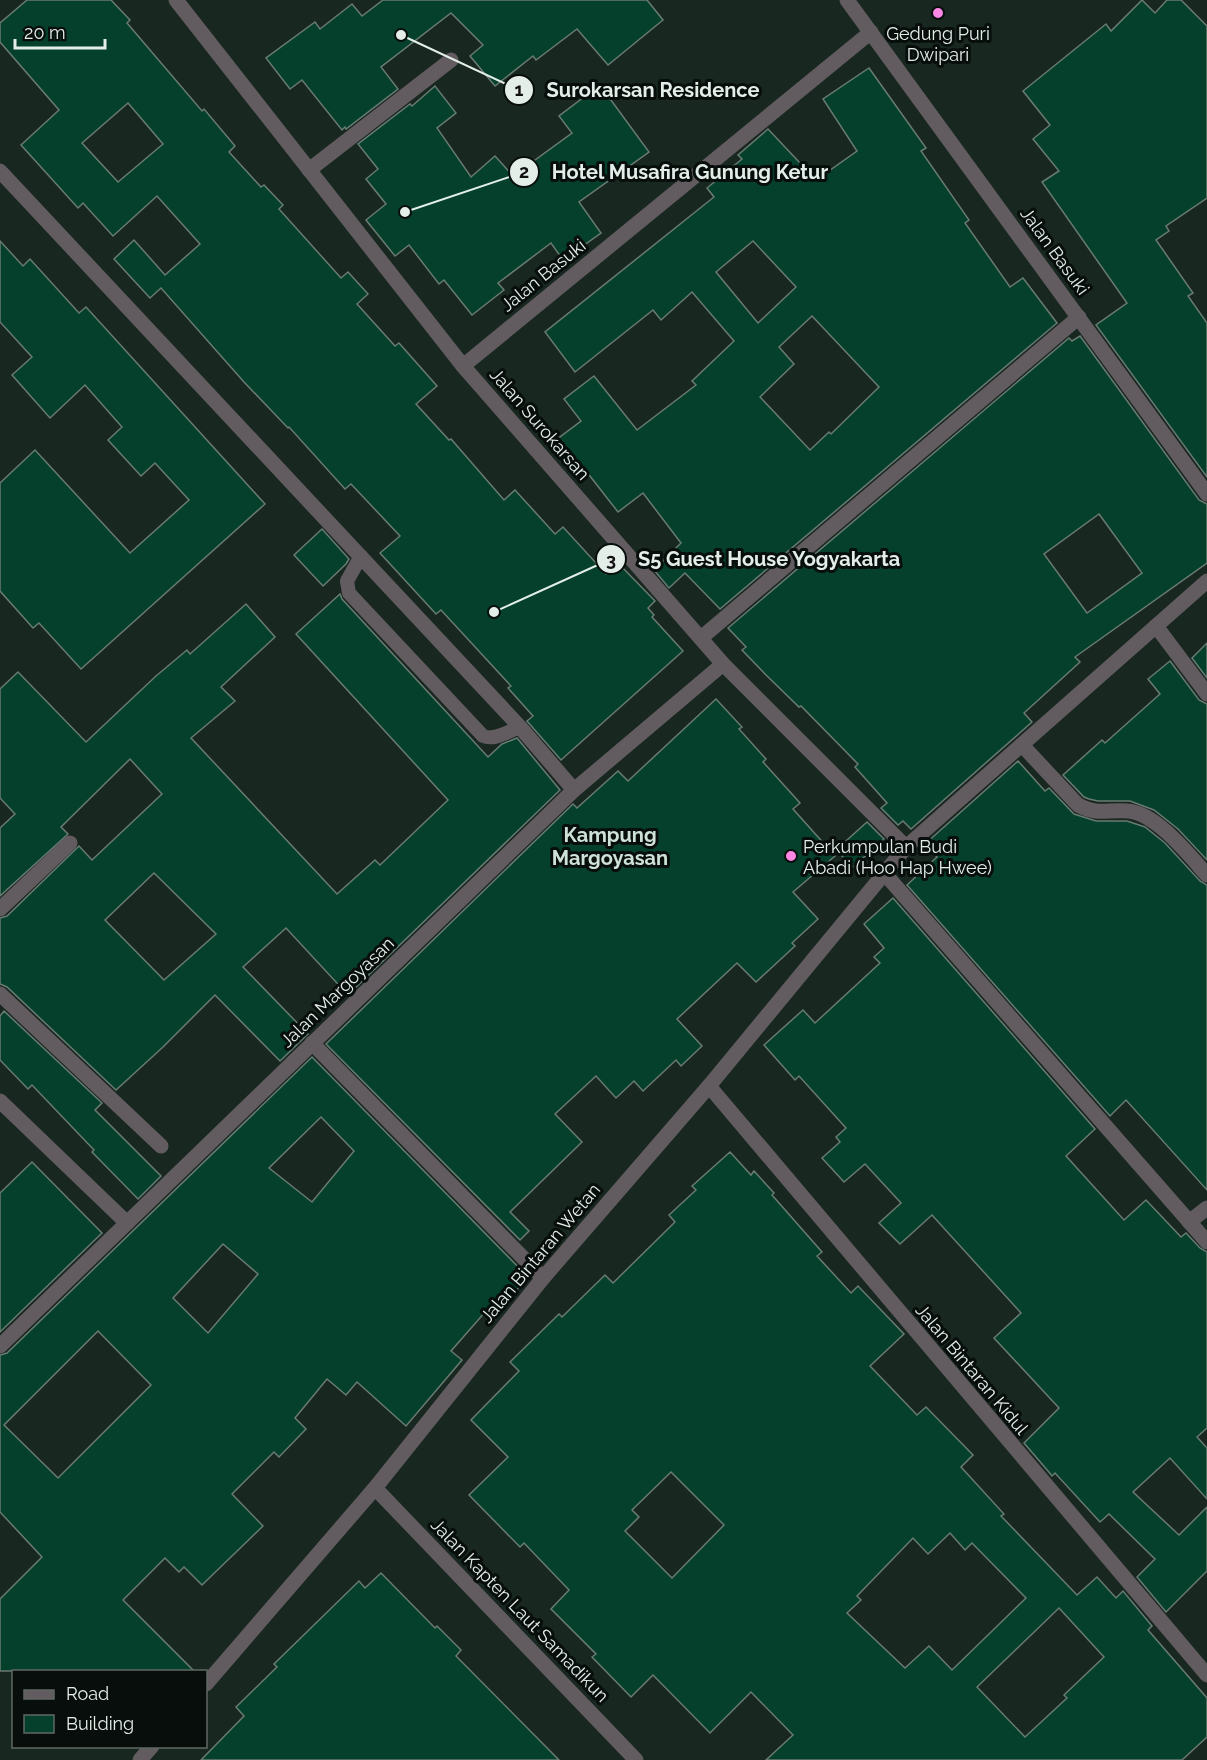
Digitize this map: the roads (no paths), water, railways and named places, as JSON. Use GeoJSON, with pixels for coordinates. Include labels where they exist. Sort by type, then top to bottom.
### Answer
{"type":"FeatureCollection","features":[{"type":"Feature","properties":{"kind":"street","name":"Jalan Surokarsan"},"geometry":{"type":"LineString","coordinates":[[176,0],[463,366],[723,664],[906,847]]}},
{"type":"Feature","properties":{"kind":"street","name":"Jalan Basuki"},"geometry":{"type":"LineString","coordinates":[[847,0],[1207,494]]}},
{"type":"Feature","properties":{"kind":"street","name":"Jalan Basuki"},"geometry":{"type":"LineString","coordinates":[[463,366],[871,32]]}},
{"type":"Feature","properties":{"kind":"street"},"geometry":{"type":"LineString","coordinates":[[309,170],[451,60]]}},
{"type":"Feature","properties":{"kind":"street"},"geometry":{"type":"LineString","coordinates":[[0,171],[362,556],[520,727],[574,790]]}},
{"type":"Feature","properties":{"kind":"street"},"geometry":{"type":"LineString","coordinates":[[701,638],[1078,317]]}},
{"type":"Feature","properties":{"kind":"street","name":"Jalan Bintaran Wetan"},"geometry":{"type":"LineString","coordinates":[[207,1683],[375,1488],[543,1278],[709,1086],[906,847],[1207,581]]}},
{"type":"Feature","properties":{"kind":"street"},"geometry":{"type":"LineString","coordinates":[[1156,627],[1207,694]]}},
{"type":"Feature","properties":{"kind":"street","name":"Jalan Margoyasan"},"geometry":{"type":"LineString","coordinates":[[0,1346],[574,790],[723,664]]}},
{"type":"Feature","properties":{"kind":"street"},"geometry":{"type":"LineString","coordinates":[[1022,745],[1078,805],[1090,811],[1130,810],[1148,818],[1181,846],[1207,875]]}},
{"type":"Feature","properties":{"kind":"street"},"geometry":{"type":"LineString","coordinates":[[0,909],[70,843]]}},
{"type":"Feature","properties":{"kind":"street"},"geometry":{"type":"LineString","coordinates":[[885,874],[1207,1242]]}},
{"type":"Feature","properties":{"kind":"street"},"geometry":{"type":"LineString","coordinates":[[0,994],[161,1146]]}},
{"type":"Feature","properties":{"kind":"street"},"geometry":{"type":"LineString","coordinates":[[312,1043],[543,1278]]}},
{"type":"Feature","properties":{"kind":"street","name":"Jalan Bintaran Kidul"},"geometry":{"type":"LineString","coordinates":[[709,1086],[1207,1675]]}},
{"type":"Feature","properties":{"kind":"street"},"geometry":{"type":"LineString","coordinates":[[0,1101],[127,1223]]}},
{"type":"Feature","properties":{"kind":"street"},"geometry":{"type":"LineString","coordinates":[[1189,1221],[1207,1208]]}},
{"type":"Feature","properties":{"kind":"street","name":"Jalan Kapten Laut Samadikun"},"geometry":{"type":"LineString","coordinates":[[375,1488],[636,1760]]}},
{"type":"Feature","properties":{"kind":"street"},"geometry":{"type":"LineString","coordinates":[[140,1760],[150,1748]]}},
{"type":"Feature","properties":{"kind":"lane"},"geometry":{"type":"LineString","coordinates":[[362,556],[346,585],[349,593],[357,602],[486,738],[494,738],[520,727]]}},
{"type":"Feature","properties":{"kind":"place","name":"Gedung Puri Dwipari"},"geometry":{"type":"Point","coordinates":[938,13]}},
{"type":"Feature","properties":{"kind":"place","name":"Surokarsan Residence"},"geometry":{"type":"Point","coordinates":[401,35]}},
{"type":"Feature","properties":{"kind":"place","name":"Hotel Musafira Gunung Ketur"},"geometry":{"type":"Point","coordinates":[405,212]}},
{"type":"Feature","properties":{"kind":"place","name":"S5 Guest House Yogyakarta"},"geometry":{"type":"Point","coordinates":[494,612]}},
{"type":"Feature","properties":{"kind":"place","name":"Perkumpulan Budi Abadi (Hoo Hap Hwee)"},"geometry":{"type":"Point","coordinates":[791,856]}},
{"type":"Feature","properties":{"kind":"district","name":"Kampung Margoyasan"},"geometry":{"type":"Point","coordinates":[610,846]}}]}
